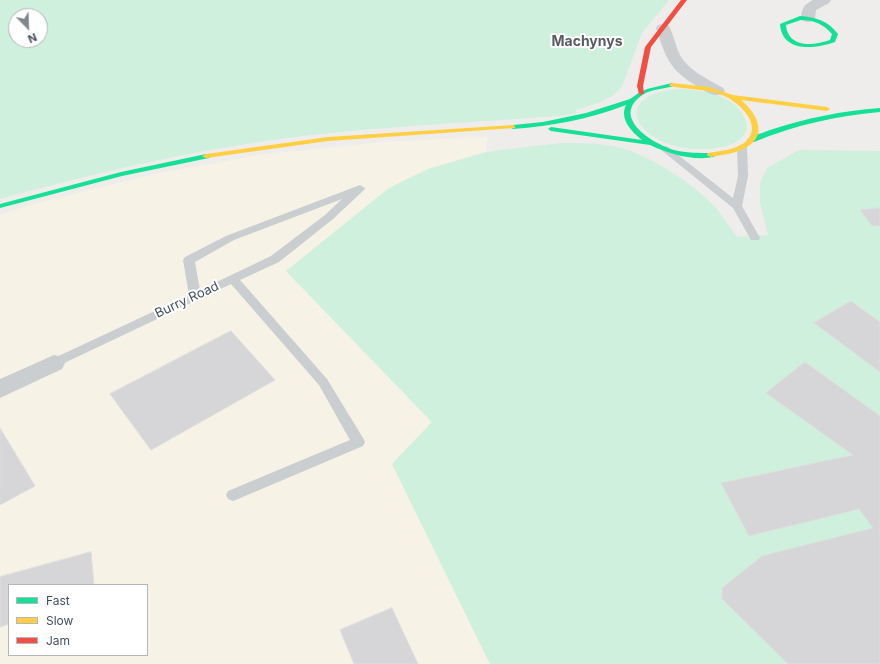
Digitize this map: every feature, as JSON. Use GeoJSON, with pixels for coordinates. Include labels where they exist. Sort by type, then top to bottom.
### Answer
{"type":"FeatureCollection","features":[{"type":"Feature","properties":{"kind":"main road"},"geometry":{"type":"LineString","coordinates":[[641,93],[640,86],[648,46],[684,0]]}},
{"type":"Feature","properties":{"kind":"main road"},"geometry":{"type":"LineString","coordinates":[[808,18],[815,19],[827,25],[835,34],[833,42],[820,46],[808,47],[792,42],[782,33],[781,28],[783,24],[791,20],[808,18]]}},
{"type":"Feature","properties":{"kind":"main road"},"geometry":{"type":"LineString","coordinates":[[0,206],[125,173],[229,153],[328,139],[530,127],[612,110],[631,101],[641,93],[655,88],[672,85],[687,86],[724,94],[846,112]]}},
{"type":"Feature","properties":{"kind":"main road"},"geometry":{"type":"LineString","coordinates":[[724,94],[742,104],[750,112],[755,122],[756,131],[751,140]]}},
{"type":"Feature","properties":{"kind":"main road"},"geometry":{"type":"LineString","coordinates":[[631,101],[627,111],[628,121],[641,137],[652,144]]}},
{"type":"Feature","properties":{"kind":"main road"},"geometry":{"type":"LineString","coordinates":[[530,127],[594,134],[652,144],[665,149],[696,155],[711,155],[728,153],[772,130],[800,121],[846,112],[880,110]]}},
{"type":"Feature","properties":{"kind":"street"},"geometry":{"type":"LineString","coordinates":[[808,18],[809,8],[824,0]]}},
{"type":"Feature","properties":{"kind":"street"},"geometry":{"type":"LineString","coordinates":[[663,28],[672,55],[680,66],[696,79],[724,94]]}},
{"type":"Feature","properties":{"kind":"street","name":"Burry Road"},"geometry":{"type":"LineString","coordinates":[[0,390],[54,364]]}},
{"type":"Feature","properties":{"kind":"lane"},"geometry":{"type":"LineString","coordinates":[[737,206],[743,176],[742,147]]}},
{"type":"Feature","properties":{"kind":"lane"},"geometry":{"type":"LineString","coordinates":[[665,149],[737,206],[755,238]]}},
{"type":"Feature","properties":{"kind":"lane","name":"Burry Road"},"geometry":{"type":"LineString","coordinates":[[54,364],[196,296],[232,278],[275,259],[328,217],[360,188],[230,238],[189,260],[196,296]]}},
{"type":"Feature","properties":{"kind":"lane"},"geometry":{"type":"LineString","coordinates":[[232,278],[322,382],[358,442],[232,494]]}},
{"type":"Feature","properties":{"kind":"shaded area"},"geometry":{"type":"Polygon","coordinates":[[[487,137],[486,152],[428,169],[286,271],[432,423],[392,464],[490,664],[0,664],[0,215],[29,205],[155,174],[259,155],[380,142],[487,137]]]}},
{"type":"Feature","properties":{"kind":"green space"},"geometry":{"type":"Polygon","coordinates":[[[0,0],[669,0],[642,33],[622,86],[618,91],[607,99],[575,110],[577,113],[560,116],[340,132],[254,143],[126,167],[0,199],[0,0]]]}},
{"type":"Feature","properties":{"kind":"green space"},"geometry":{"type":"Polygon","coordinates":[[[679,89],[717,95],[734,104],[741,111],[746,121],[747,128],[745,133],[732,144],[724,147],[692,149],[668,144],[648,133],[639,123],[637,117],[639,106],[653,94],[679,89]]]}},
{"type":"Feature","properties":{"kind":"green space"},"geometry":{"type":"Polygon","coordinates":[[[560,143],[582,143],[618,147],[643,156],[669,170],[704,196],[719,212],[737,237],[768,235],[760,203],[760,183],[767,168],[799,150],[880,151],[880,664],[490,664],[392,464],[432,422],[286,271],[389,188],[428,169],[486,152],[560,143]]]}},
{"type":"Feature","properties":{"kind":"building"},"geometry":{"type":"Polygon","coordinates":[[[880,208],[880,226],[872,226],[860,210],[880,208]]]}},
{"type":"Feature","properties":{"kind":"building"},"geometry":{"type":"Polygon","coordinates":[[[851,301],[880,322],[880,372],[814,323],[851,301]]]}},
{"type":"Feature","properties":{"kind":"building"},"geometry":{"type":"Polygon","coordinates":[[[231,331],[275,380],[151,450],[110,394],[231,331]]]}},
{"type":"Feature","properties":{"kind":"building"},"geometry":{"type":"Polygon","coordinates":[[[805,362],[880,416],[880,664],[788,664],[722,599],[722,588],[762,556],[873,528],[859,509],[749,536],[721,483],[853,455],[766,393],[805,362]]]}},
{"type":"Feature","properties":{"kind":"building"},"geometry":{"type":"Polygon","coordinates":[[[0,428],[35,486],[0,505],[0,428]]]}},
{"type":"Feature","properties":{"kind":"building"},"geometry":{"type":"Polygon","coordinates":[[[91,552],[94,584],[8,584],[8,624],[0,627],[0,577],[91,552]]]}},
{"type":"Feature","properties":{"kind":"building"},"geometry":{"type":"Polygon","coordinates":[[[392,608],[418,664],[354,664],[340,630],[392,608]]]}},
{"type":"Feature","properties":{"kind":"traffic: fast"},"geometry":{"type":"LineString","coordinates":[[800,18],[815,20],[828,26],[835,34],[833,41],[809,46],[793,43],[787,39],[783,24],[800,18]]}},
{"type":"Feature","properties":{"kind":"traffic: fast"},"geometry":{"type":"LineString","coordinates":[[672,85],[649,90],[632,100],[628,108],[627,116],[630,123],[643,137],[660,147],[685,154],[711,155]]}},
{"type":"Feature","properties":{"kind":"traffic: fast"},"geometry":{"type":"LineString","coordinates":[[513,127],[543,124],[573,118],[602,111],[631,101]]}},
{"type":"Feature","properties":{"kind":"traffic: fast"},"geometry":{"type":"LineString","coordinates":[[751,140],[782,128],[814,119],[846,113],[880,110]]}},
{"type":"Feature","properties":{"kind":"traffic: fast"},"geometry":{"type":"LineString","coordinates":[[551,129],[650,143]]}},
{"type":"Feature","properties":{"kind":"traffic: fast"},"geometry":{"type":"LineString","coordinates":[[0,206],[121,174],[206,156]]}},
{"type":"Feature","properties":{"kind":"traffic: slow"},"geometry":{"type":"LineString","coordinates":[[672,85],[701,88],[723,93],[736,100],[748,110],[752,117],[755,124],[755,131],[753,138],[747,144],[734,150],[711,155]]}},
{"type":"Feature","properties":{"kind":"traffic: slow"},"geometry":{"type":"LineString","coordinates":[[732,97],[827,109]]}},
{"type":"Feature","properties":{"kind":"traffic: slow"},"geometry":{"type":"LineString","coordinates":[[206,156],[328,139],[513,127]]}},
{"type":"Feature","properties":{"kind":"traffic: jam"},"geometry":{"type":"LineString","coordinates":[[641,93],[640,86],[648,47],[684,0]]}},
{"type":"Feature","properties":{"kind":"district","name":"Machynys"},"geometry":{"type":"Point","coordinates":[587,42]}}]}
